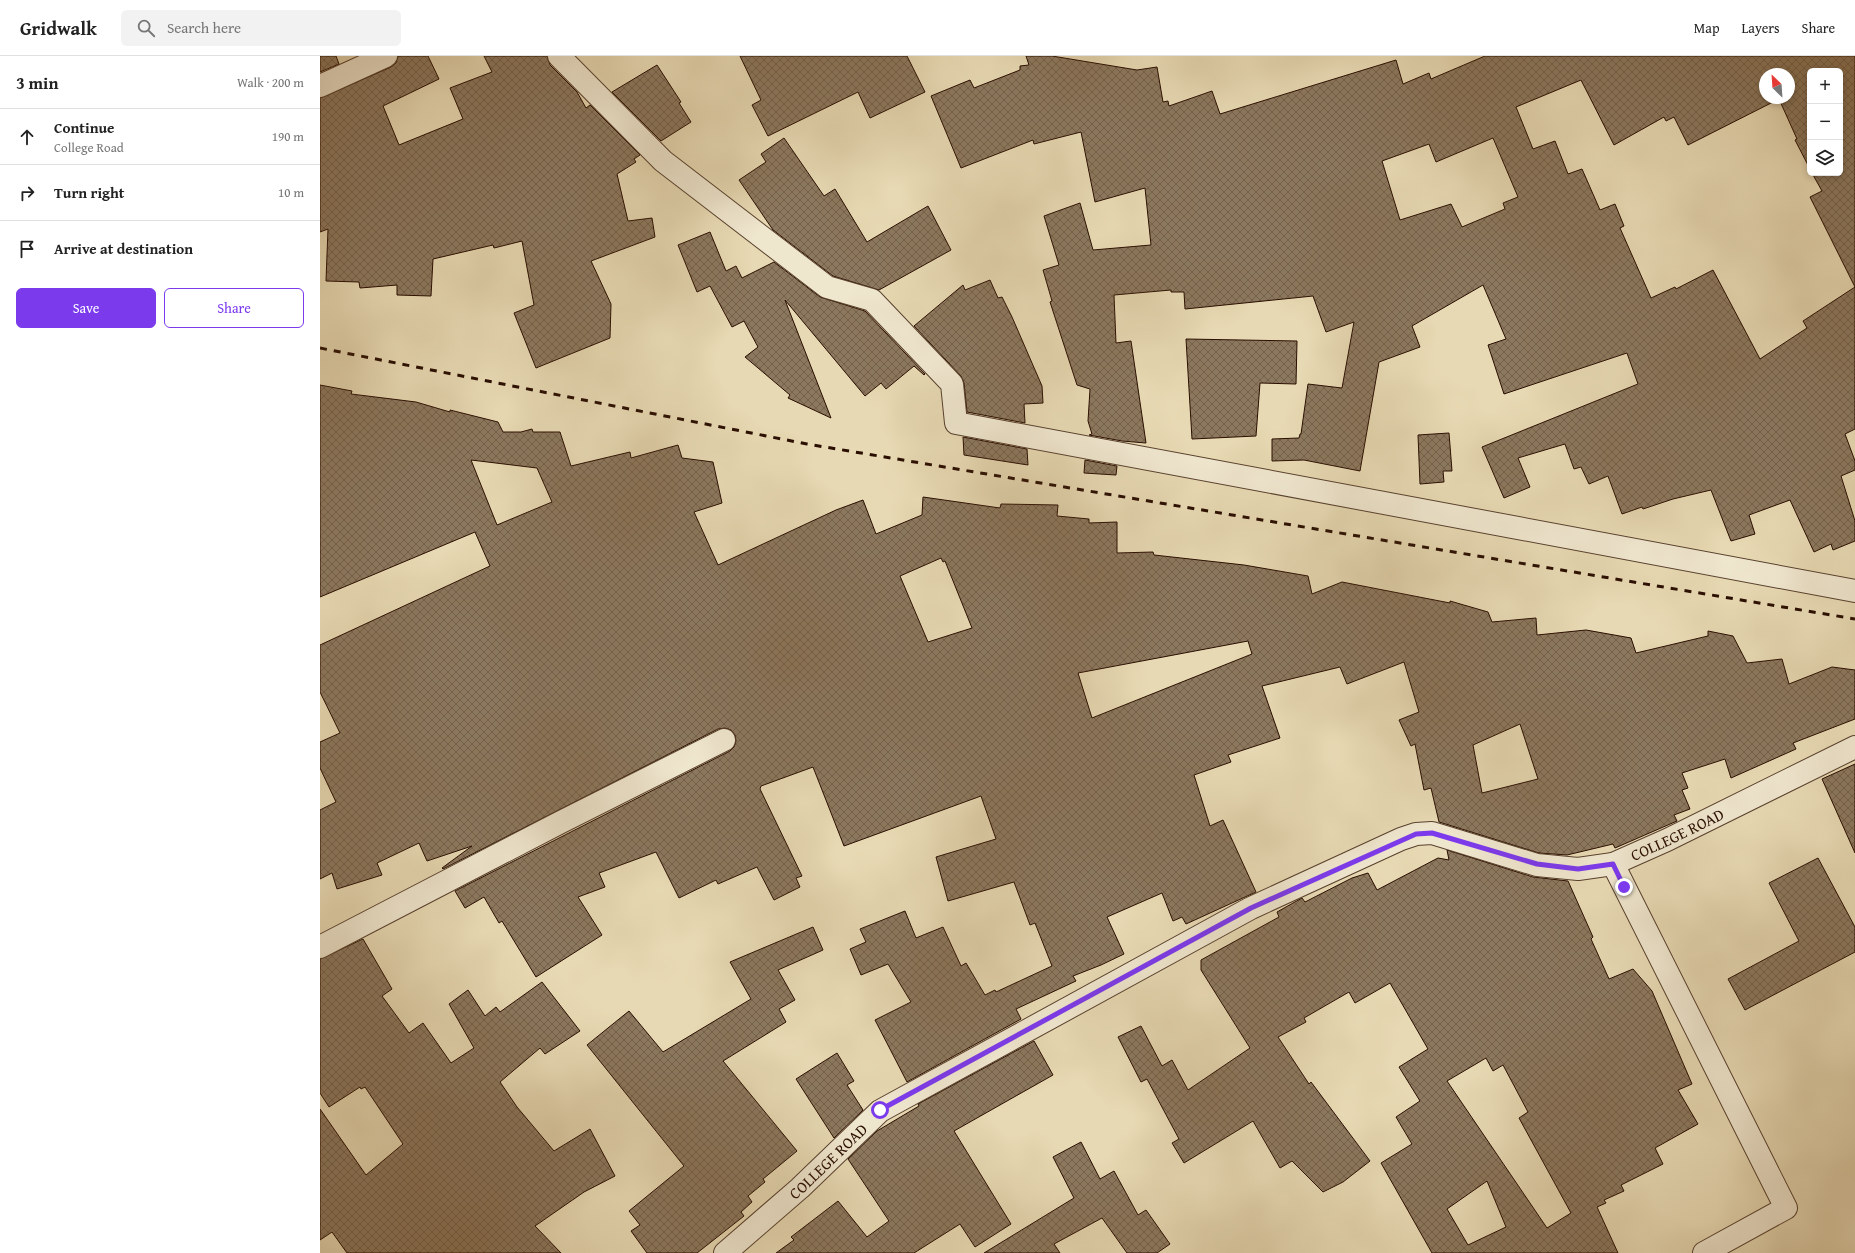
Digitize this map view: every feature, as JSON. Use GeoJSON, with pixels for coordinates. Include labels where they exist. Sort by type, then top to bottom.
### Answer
{"type":"FeatureCollection","features":[{"type":"Feature","properties":{"kind":"street"},"geometry":{"type":"LineString","coordinates":[[320,86],[386,56]]}},
{"type":"Feature","properties":{"kind":"street"},"geometry":{"type":"LineString","coordinates":[[559,56],[663,161],[827,287],[872,300],[952,384],[956,424],[1855,591]]}},
{"type":"Feature","properties":{"kind":"street"},"geometry":{"type":"LineString","coordinates":[[320,947],[561,822],[724,740]]}},
{"type":"Feature","properties":{"kind":"street","name":"COLLEGE ROAD"},"geometry":{"type":"LineString","coordinates":[[725,1253],[800,1188],[880,1110],[1251,908],[1401,839],[1416,834],[1432,833],[1537,864],[1578,869],[1613,864],[1667,840],[1855,747]]}},
{"type":"Feature","properties":{"kind":"street"},"geometry":{"type":"LineString","coordinates":[[1613,864],[1786,1208],[1704,1253]]}},
{"type":"Feature","properties":{"kind":"building"},"geometry":{"type":"Polygon","coordinates":[[[320,56],[336,56],[339,64],[320,72],[320,56]]]}},
{"type":"Feature","properties":{"kind":"building"},"geometry":{"type":"Polygon","coordinates":[[[398,56],[428,56],[439,79],[383,106],[399,145],[463,119],[450,88],[492,72],[484,56],[547,56],[550,65],[577,92],[586,108],[590,105],[640,155],[634,159],[636,162],[617,174],[628,221],[652,218],[655,237],[591,261],[611,304],[610,338],[536,368],[514,313],[534,305],[522,241],[494,248],[493,245],[433,259],[431,296],[397,295],[397,285],[360,288],[359,282],[326,281],[328,229],[320,232],[320,98],[391,67],[396,63],[398,56]]]}},
{"type":"Feature","properties":{"kind":"building"},"geometry":{"type":"Polygon","coordinates":[[[740,56],[907,56],[925,92],[870,118],[858,92],[768,136],[752,105],[761,100],[740,56]]]}},
{"type":"Feature","properties":{"kind":"building"},"geometry":{"type":"Polygon","coordinates":[[[1026,56],[1052,56],[1137,70],[1157,67],[1163,102],[1168,101],[1169,106],[1212,91],[1220,114],[1396,60],[1403,84],[1429,73],[1431,79],[1485,56],[1855,56],[1855,287],[1855,429],[1845,434],[1855,461],[1855,470],[1841,476],[1855,521],[1855,541],[1833,550],[1831,544],[1814,552],[1790,500],[1749,515],[1755,534],[1731,541],[1711,490],[1673,499],[1643,509],[1642,507],[1622,514],[1608,476],[1589,484],[1581,467],[1574,469],[1565,444],[1518,458],[1530,487],[1504,498],[1482,447],[1638,384],[1627,353],[1504,394],[1488,345],[1506,339],[1483,285],[1412,326],[1420,347],[1379,362],[1360,471],[1304,460],[1272,461],[1272,439],[1299,438],[1301,434],[1308,384],[1342,388],[1354,322],[1326,332],[1313,296],[1185,309],[1184,292],[1171,292],[1171,290],[1114,295],[1116,343],[1131,341],[1146,443],[1122,441],[1089,435],[1092,434],[1088,421],[1090,389],[1077,385],[1050,302],[1052,301],[1043,270],[1059,265],[1044,216],[1080,203],[1093,250],[1151,245],[1145,188],[1095,202],[1081,132],[1034,144],[1033,140],[961,168],[931,96],[970,80],[974,88],[1020,70],[1020,66],[1029,65],[1026,56]],[[1759,68],[1759,104],[1769,104],[1688,145],[1674,117],[1666,121],[1664,117],[1614,145],[1581,80],[1516,107],[1533,149],[1555,141],[1568,174],[1582,169],[1600,210],[1615,204],[1624,226],[1620,228],[1651,298],[1675,287],[1676,289],[1713,270],[1760,359],[1807,328],[1803,321],[1855,287],[1810,197],[1822,191],[1814,176],[1843,176],[1843,68],[1807,68],[1807,163],[1795,140],[1797,139],[1781,104],[1795,104],[1795,68],[1759,68]],[[1493,138],[1436,162],[1429,144],[1382,161],[1400,220],[1451,204],[1462,227],[1505,209],[1503,203],[1518,197],[1493,138]]]}},
{"type":"Feature","properties":{"kind":"building"},"geometry":{"type":"Polygon","coordinates":[[[657,65],[681,102],[679,103],[691,122],[661,141],[612,92],[657,65]]]}},
{"type":"Feature","properties":{"kind":"building"},"geometry":{"type":"Polygon","coordinates":[[[784,138],[824,196],[835,189],[867,242],[928,206],[951,250],[879,290],[833,276],[773,230],[739,180],[766,162],[761,154],[784,138]]]}},
{"type":"Feature","properties":{"kind":"building"},"geometry":{"type":"Polygon","coordinates":[[[710,232],[726,271],[736,266],[742,278],[774,262],[820,297],[865,311],[925,374],[924,375],[914,366],[886,389],[881,383],[865,396],[785,300],[831,418],[788,398],[790,395],[745,357],[758,347],[744,321],[732,327],[710,286],[697,292],[678,245],[710,232]]]}},
{"type":"Feature","properties":{"kind":"building"},"geometry":{"type":"Polygon","coordinates":[[[990,280],[998,298],[1002,297],[1012,317],[1042,386],[1043,403],[1024,404],[1025,423],[967,412],[964,383],[961,376],[914,326],[963,285],[965,290],[990,280]]]}},
{"type":"Feature","properties":{"kind":"building"},"geometry":{"type":"Polygon","coordinates":[[[1186,339],[1297,341],[1296,384],[1260,383],[1256,436],[1192,439],[1186,339]]]}},
{"type":"Feature","properties":{"kind":"building"},"geometry":{"type":"Polygon","coordinates":[[[320,385],[352,391],[351,394],[416,402],[450,412],[450,410],[498,422],[503,432],[521,432],[532,429],[533,432],[560,432],[571,466],[630,452],[631,458],[678,445],[682,458],[713,462],[722,503],[694,512],[718,565],[836,510],[863,500],[876,534],[922,515],[923,497],[1000,508],[1001,504],[1058,505],[1057,516],[1089,519],[1089,523],[1117,522],[1117,553],[1153,552],[1154,555],[1244,565],[1308,576],[1312,594],[1342,582],[1450,603],[1450,601],[1488,612],[1492,622],[1536,618],[1537,635],[1586,630],[1631,638],[1636,653],[1708,636],[1708,631],[1733,636],[1747,663],[1782,659],[1789,684],[1832,667],[1855,670],[1855,719],[1793,743],[1796,749],[1731,778],[1725,759],[1682,773],[1688,788],[1682,790],[1690,809],[1674,815],[1677,821],[1615,848],[1613,844],[1567,855],[1539,853],[1439,822],[1431,788],[1424,790],[1415,744],[1411,746],[1399,720],[1419,712],[1404,662],[1347,684],[1340,667],[1262,686],[1280,738],[1228,755],[1231,762],[1194,775],[1210,826],[1223,820],[1256,892],[1186,924],[1182,917],[1173,921],[1162,893],[1107,917],[1124,954],[1073,976],[1076,981],[1016,1009],[1021,1019],[907,1082],[875,1020],[911,1002],[888,964],[861,975],[850,949],[866,942],[860,929],[905,911],[916,938],[943,927],[961,966],[966,963],[985,995],[995,990],[996,992],[1052,966],[1035,923],[1030,925],[1014,882],[948,901],[936,857],[996,839],[981,796],[844,846],[813,767],[761,786],[760,789],[802,876],[796,878],[800,887],[774,900],[757,867],[718,884],[716,880],[679,898],[656,852],[599,873],[605,887],[578,897],[602,935],[536,977],[502,921],[499,923],[484,897],[465,908],[455,891],[730,751],[734,747],[736,741],[735,735],[731,730],[725,728],[718,729],[443,869],[442,868],[472,846],[427,861],[419,843],[377,863],[382,875],[337,889],[332,873],[320,879],[320,810],[336,802],[320,768],[320,742],[340,733],[320,692],[320,645],[490,566],[475,532],[320,597],[320,385]],[[471,460],[497,525],[552,502],[537,468],[471,460]],[[941,558],[900,576],[928,642],[972,628],[945,561],[943,562],[941,558]],[[1248,641],[1078,673],[1092,718],[1252,654],[1248,641]],[[1520,724],[1473,745],[1482,793],[1538,779],[1520,724]]]}},
{"type":"Feature","properties":{"kind":"building"},"geometry":{"type":"Polygon","coordinates":[[[1449,433],[1452,471],[1443,471],[1444,482],[1420,484],[1418,435],[1449,433]]]}},
{"type":"Feature","properties":{"kind":"building"},"geometry":{"type":"Polygon","coordinates":[[[963,437],[1027,449],[1028,465],[964,455],[963,437]]]}},
{"type":"Feature","properties":{"kind":"building"},"geometry":{"type":"Polygon","coordinates":[[[1085,460],[1117,466],[1116,475],[1084,473],[1085,460]]]}},
{"type":"Feature","properties":{"kind":"building"},"geometry":{"type":"Polygon","coordinates":[[[1855,764],[1855,853],[1822,779],[1855,764]]]}},
{"type":"Feature","properties":{"kind":"building"},"geometry":{"type":"Polygon","coordinates":[[[1447,850],[1533,877],[1568,881],[1593,937],[1591,939],[1609,979],[1633,969],[1652,991],[1692,1084],[1678,1090],[1698,1124],[1655,1148],[1663,1164],[1621,1185],[1624,1191],[1604,1200],[1606,1203],[1597,1207],[1618,1253],[1432,1253],[1381,1163],[1412,1144],[1396,1117],[1420,1101],[1399,1067],[1428,1049],[1390,983],[1355,1003],[1349,992],[1304,1018],[1306,1022],[1278,1037],[1309,1084],[1311,1082],[1370,1161],[1343,1182],[1323,1192],[1292,1161],[1280,1168],[1253,1121],[1184,1163],[1172,1143],[1179,1139],[1147,1079],[1141,1082],[1118,1037],[1141,1026],[1162,1066],[1172,1060],[1188,1090],[1250,1048],[1201,970],[1201,960],[1279,917],[1277,912],[1302,898],[1305,902],[1352,878],[1368,873],[1377,890],[1438,858],[1449,860],[1447,850]],[[1486,1058],[1447,1081],[1547,1228],[1571,1213],[1519,1118],[1528,1112],[1503,1065],[1493,1071],[1486,1058]],[[1487,1181],[1447,1209],[1468,1245],[1506,1227],[1487,1181]]]}},
{"type":"Feature","properties":{"kind":"building"},"geometry":{"type":"Polygon","coordinates":[[[1818,858],[1855,927],[1855,952],[1745,1010],[1728,979],[1799,941],[1769,883],[1818,858]]]}},
{"type":"Feature","properties":{"kind":"building"},"geometry":{"type":"Polygon","coordinates":[[[813,927],[823,950],[778,970],[795,1000],[779,1009],[786,1022],[723,1061],[797,1151],[763,1179],[765,1182],[748,1196],[752,1202],[741,1212],[744,1216],[697,1253],[647,1253],[631,1231],[640,1225],[629,1211],[684,1166],[587,1045],[629,1011],[663,1052],[751,999],[730,962],[813,927]]]}},
{"type":"Feature","properties":{"kind":"building"},"geometry":{"type":"Polygon","coordinates":[[[363,939],[392,989],[382,996],[409,1033],[423,1023],[451,1063],[474,1048],[449,1004],[468,990],[485,1016],[496,1007],[500,1012],[542,982],[580,1031],[545,1054],[540,1048],[500,1082],[517,1107],[554,1151],[590,1129],[615,1176],[584,1192],[535,1226],[561,1253],[347,1253],[332,1232],[320,1240],[320,1109],[366,1175],[403,1144],[365,1087],[361,1089],[360,1087],[329,1107],[320,1093],[320,959],[363,939]]]}},
{"type":"Feature","properties":{"kind":"building"},"geometry":{"type":"Polygon","coordinates":[[[1034,1041],[1053,1075],[954,1131],[1011,1224],[975,1247],[960,1224],[914,1253],[776,1253],[794,1240],[791,1237],[838,1201],[867,1237],[889,1221],[848,1159],[877,1131],[919,1106],[918,1104],[1034,1041]]]}},
{"type":"Feature","properties":{"kind":"building"},"geometry":{"type":"Polygon","coordinates":[[[837,1053],[854,1081],[847,1085],[863,1110],[834,1138],[796,1079],[837,1053]]]}},
{"type":"Feature","properties":{"kind":"building"},"geometry":{"type":"Polygon","coordinates":[[[1081,1142],[1100,1179],[1114,1171],[1138,1215],[1146,1210],[1170,1244],[1157,1253],[1127,1253],[1102,1218],[1054,1244],[1060,1253],[984,1253],[1074,1198],[1053,1157],[1081,1142]]]}},
{"type":"Feature","properties":{"kind":"railway"},"geometry":{"type":"LineString","coordinates":[[320,348],[807,444],[1855,619]]}},
{"type":"Feature","properties":{"kind":"route"},"geometry":{"type":"LineString","coordinates":[[880,1110],[1251,908],[1401,839],[1416,834],[1432,833],[1537,864],[1578,869],[1613,864],[1624,887]]}}]}
